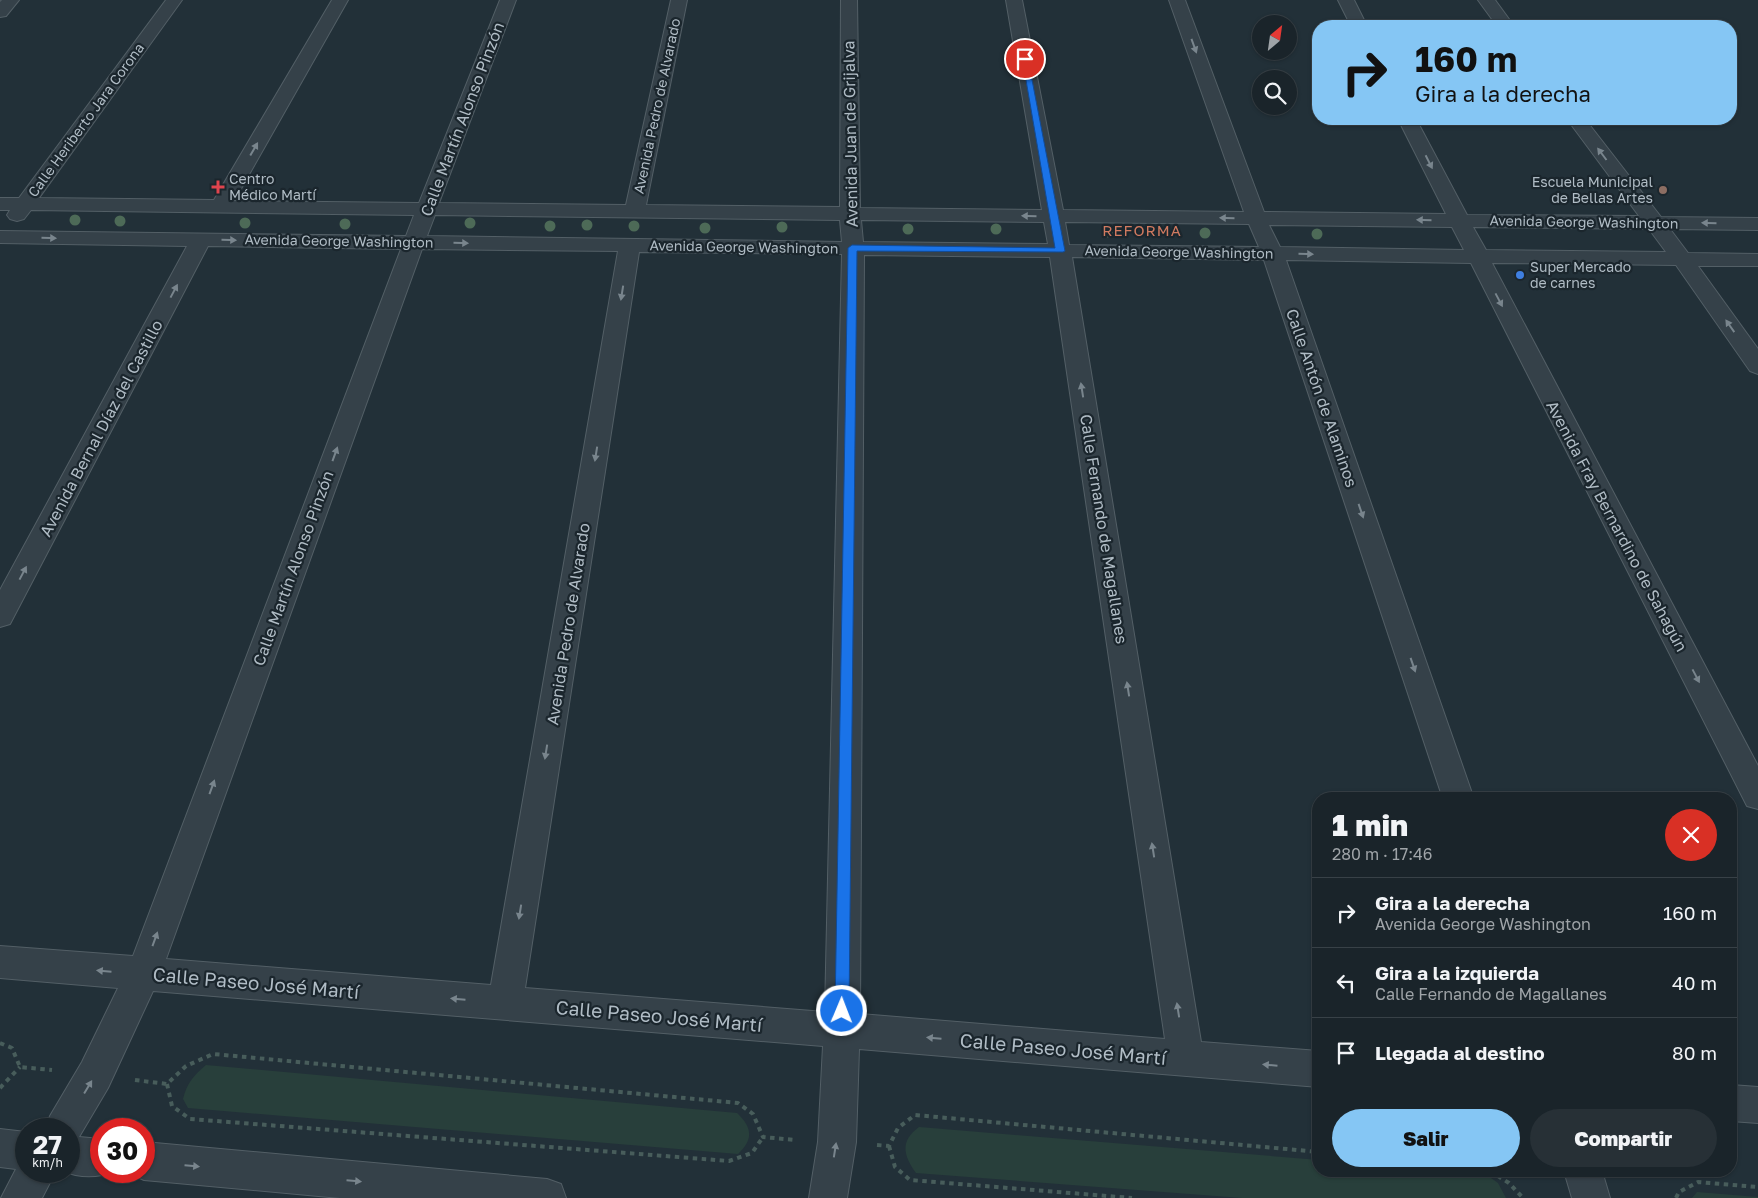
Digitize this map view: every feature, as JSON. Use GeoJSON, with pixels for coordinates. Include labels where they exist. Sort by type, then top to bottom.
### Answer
{"type":"FeatureCollection","features":[{"type":"Feature","properties":{"kind":"street"},"geometry":{"type":"LineString","coordinates":[[0,12],[11,0]]}},
{"type":"Feature","properties":{"kind":"street","name":"Calle Heriberto Jara Corona"},"geometry":{"type":"LineString","coordinates":[[1,238],[174,0]]}},
{"type":"Feature","properties":{"kind":"street"},"geometry":{"type":"LineString","coordinates":[[221,206],[340,0]]}},
{"type":"Feature","properties":{"kind":"street","name":"Calle Martín Alonso Pinzón"},"geometry":{"type":"LineString","coordinates":[[70,1118],[95,1075],[143,974],[414,242],[508,0]]}},
{"type":"Feature","properties":{"kind":"street","name":"Avenida Pedro de Alvarado"},"geometry":{"type":"LineString","coordinates":[[635,211],[679,0]]}},
{"type":"Feature","properties":{"kind":"street","name":"Avenida Juan de Grijalva"},"geometry":{"type":"LineString","coordinates":[[828,1198],[837,1142],[842,1031],[852,248],[850,214],[849,0]]}},
{"type":"Feature","properties":{"kind":"street","name":"Calle Fernando de Magallanes"},"geometry":{"type":"LineString","coordinates":[[1014,0],[1060,251],[1186,1058]]}},
{"type":"Feature","properties":{"kind":"street","name":"Calle Antón de Alaminos"},"geometry":{"type":"LineString","coordinates":[[1177,0],[1256,218],[1273,254],[1457,792]]}},
{"type":"Feature","properties":{"kind":"street"},"geometry":{"type":"LineString","coordinates":[[1346,0],[1356,20]]}},
{"type":"Feature","properties":{"kind":"street"},"geometry":{"type":"LineString","coordinates":[[1486,0],[1501,20]]}},
{"type":"Feature","properties":{"kind":"street","name":"Avenida Fray Bernardino de Sahagún"},"geometry":{"type":"LineString","coordinates":[[1410,125],[1758,796]]}},
{"type":"Feature","properties":{"kind":"street"},"geometry":{"type":"LineString","coordinates":[[1580,125],[1682,259],[1758,366]]}},
{"type":"Feature","properties":{"kind":"street","name":"Avenida George Washington"},"geometry":{"type":"LineString","coordinates":[[0,204],[1758,224]]}},
{"type":"Feature","properties":{"kind":"street","name":"Avenida George Washington"},"geometry":{"type":"LineString","coordinates":[[1,238],[1758,260]]}},
{"type":"Feature","properties":{"kind":"street","name":"Avenida Bernal Díaz del Castillo"},"geometry":{"type":"LineString","coordinates":[[0,616],[201,240]]}},
{"type":"Feature","properties":{"kind":"street","name":"Avenida Pedro de Alvarado"},"geometry":{"type":"LineString","coordinates":[[505,1003],[630,245]]}},
{"type":"Feature","properties":{"kind":"street","name":"Calle Paseo José Martí"},"geometry":{"type":"LineString","coordinates":[[0,962],[1312,1068]]}},
{"type":"Feature","properties":{"kind":"street"},"geometry":{"type":"LineString","coordinates":[[1737,1103],[1758,1105]]}},
{"type":"Feature","properties":{"kind":"street"},"geometry":{"type":"LineString","coordinates":[[0,1148],[15,1150]]}},
{"type":"Feature","properties":{"kind":"street"},"geometry":{"type":"LineString","coordinates":[[155,1162],[423,1193],[547,1198]]}},
{"type":"Feature","properties":{"kind":"street"},"geometry":{"type":"LineString","coordinates":[[1585,1177],[1591,1198]]}},
{"type":"Feature","properties":{"kind":"street"},"geometry":{"type":"LineString","coordinates":[[20,1198],[29,1183]]}},
{"type":"Feature","properties":{"kind":"path"},"geometry":{"type":"LineString","coordinates":[[0,1043],[4,1043],[16,1052],[20,1067]]}},
{"type":"Feature","properties":{"kind":"path"},"geometry":{"type":"LineString","coordinates":[[167,1084],[186,1066],[213,1054],[738,1103],[753,1114],[763,1137]]}},
{"type":"Feature","properties":{"kind":"path"},"geometry":{"type":"LineString","coordinates":[[20,1067],[167,1084]]}},
{"type":"Feature","properties":{"kind":"path"},"geometry":{"type":"LineString","coordinates":[[0,1088],[20,1067]]}},
{"type":"Feature","properties":{"kind":"path"},"geometry":{"type":"LineString","coordinates":[[167,1084],[172,1106],[190,1118],[729,1161],[752,1153],[763,1137]]}},
{"type":"Feature","properties":{"kind":"path"},"geometry":{"type":"LineString","coordinates":[[1132,1198],[910,1180],[895,1167],[889,1146],[898,1128],[915,1115],[1312,1151]]}},
{"type":"Feature","properties":{"kind":"path"},"geometry":{"type":"LineString","coordinates":[[763,1137],[889,1146]]}},
{"type":"Feature","properties":{"kind":"path"},"geometry":{"type":"LineString","coordinates":[[1500,1177],[1509,1183],[1523,1198]]}},
{"type":"Feature","properties":{"kind":"path"},"geometry":{"type":"LineString","coordinates":[[1676,1198],[1679,1192],[1698,1182],[1758,1187]]}},
{"type":"Feature","properties":{"kind":"green space"},"geometry":{"type":"Polygon","coordinates":[[[206,1065],[737,1113],[746,1123],[749,1138],[738,1154],[188,1108],[183,1099],[187,1088],[206,1065]]]}},
{"type":"Feature","properties":{"kind":"green space"},"geometry":{"type":"Polygon","coordinates":[[[919,1127],[1312,1159],[1312,1177],[1490,1177],[1498,1183],[1506,1198],[1242,1198],[916,1173],[906,1154],[906,1143],[913,1132],[919,1127]]]}},
{"type":"Feature","properties":{"kind":"green space"},"geometry":{"type":"Polygon","coordinates":[[[1697,1192],[1758,1197],[1758,1198],[1692,1198],[1697,1192]]]}},
{"type":"Feature","properties":{"kind":"place","name":"Centro Médico Martí"},"geometry":{"type":"Point","coordinates":[218,187]}},
{"type":"Feature","properties":{"kind":"place","name":"Escuela Municipal de Bellas Artes"},"geometry":{"type":"Point","coordinates":[1663,190]}},
{"type":"Feature","properties":{"kind":"place","name":"Super Mercado de carnes"},"geometry":{"type":"Point","coordinates":[1520,275]}},
{"type":"Feature","properties":{"kind":"district","name":"REFORMA"},"geometry":{"type":"Point","coordinates":[1142,231]}},
{"type":"Feature","properties":{"kind":"route"},"geometry":{"type":"LineString","coordinates":[[842,1011],[852,248],[1060,251],[1025,59]]}}]}
